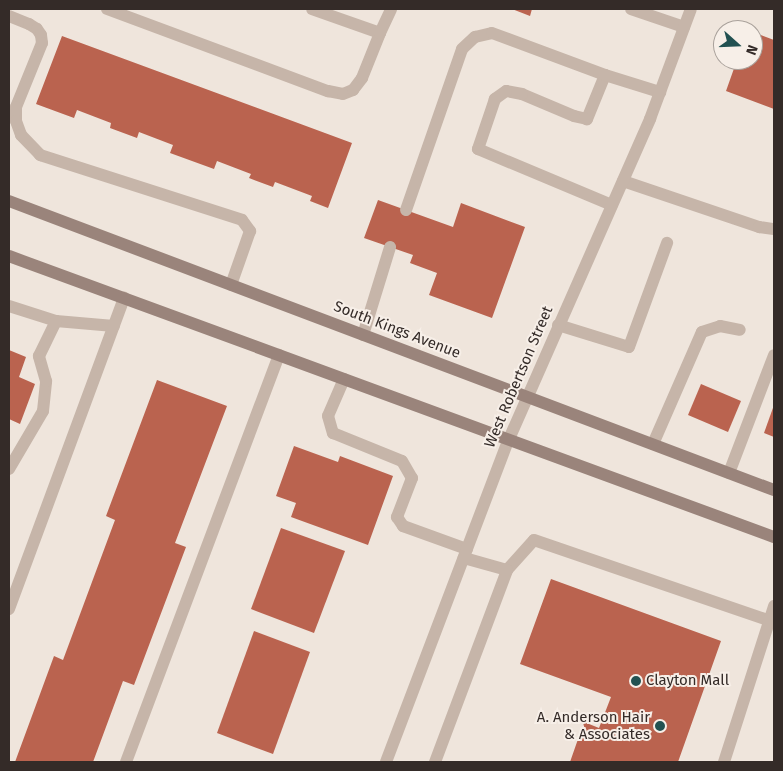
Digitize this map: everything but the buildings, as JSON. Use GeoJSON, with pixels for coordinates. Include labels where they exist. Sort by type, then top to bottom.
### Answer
{"type":"FeatureCollection","features":[{"type":"Feature","properties":{"kind":"main road","name":"South Kings Avenue"},"geometry":{"type":"LineString","coordinates":[[9,201],[774,490]]}},
{"type":"Feature","properties":{"kind":"main road"},"geometry":{"type":"LineString","coordinates":[[9,256],[774,537]]}},
{"type":"Feature","properties":{"kind":"street"},"geometry":{"type":"LineString","coordinates":[[107,9],[328,91],[343,94],[353,90],[362,78],[391,9]]}},
{"type":"Feature","properties":{"kind":"street"},"geometry":{"type":"LineString","coordinates":[[312,9],[380,33]]}},
{"type":"Feature","properties":{"kind":"street"},"geometry":{"type":"LineString","coordinates":[[631,9],[684,27]]}},
{"type":"Feature","properties":{"kind":"street","name":"West Robertson Street"},"geometry":{"type":"LineString","coordinates":[[386,762],[509,439],[623,181],[660,92],[691,9]]}},
{"type":"Feature","properties":{"kind":"street"},"geometry":{"type":"LineString","coordinates":[[9,16],[37,29],[41,35],[42,43],[16,107],[16,121],[21,135],[40,155],[242,220],[250,231],[231,285]]}},
{"type":"Feature","properties":{"kind":"street"},"geometry":{"type":"LineString","coordinates":[[406,210],[462,49],[475,37],[492,33],[605,75],[660,92]]}},
{"type":"Feature","properties":{"kind":"street"},"geometry":{"type":"LineString","coordinates":[[605,75],[587,119],[574,116],[522,94],[506,90],[495,99],[478,149],[612,205]]}},
{"type":"Feature","properties":{"kind":"street"},"geometry":{"type":"LineString","coordinates":[[623,181],[759,227],[774,229]]}},
{"type":"Feature","properties":{"kind":"street"},"geometry":{"type":"LineString","coordinates":[[558,325],[629,347],[667,244]]}},
{"type":"Feature","properties":{"kind":"street"},"geometry":{"type":"LineString","coordinates":[[363,335],[390,247]]}},
{"type":"Feature","properties":{"kind":"street"},"geometry":{"type":"LineString","coordinates":[[9,611],[124,298]]}},
{"type":"Feature","properties":{"kind":"street"},"geometry":{"type":"LineString","coordinates":[[9,306],[56,321],[114,326]]}},
{"type":"Feature","properties":{"kind":"street"},"geometry":{"type":"LineString","coordinates":[[9,469],[43,411],[46,381],[39,356],[56,321]]}},
{"type":"Feature","properties":{"kind":"street"},"geometry":{"type":"LineString","coordinates":[[653,444],[702,332],[720,326],[740,330]]}},
{"type":"Feature","properties":{"kind":"street"},"geometry":{"type":"LineString","coordinates":[[126,762],[279,355]]}},
{"type":"Feature","properties":{"kind":"street"},"geometry":{"type":"LineString","coordinates":[[730,473],[774,355]]}},
{"type":"Feature","properties":{"kind":"street"},"geometry":{"type":"LineString","coordinates":[[344,379],[328,416],[333,433],[402,461],[412,478],[397,517],[403,526],[507,570]]}},
{"type":"Feature","properties":{"kind":"street"},"geometry":{"type":"LineString","coordinates":[[435,762],[507,570],[534,540],[772,621]]}},
{"type":"Feature","properties":{"kind":"street"},"geometry":{"type":"LineString","coordinates":[[724,762],[737,729],[772,621],[774,606]]}},
{"type":"Feature","properties":{"kind":"place","name":"Clayton Mall"},"geometry":{"type":"Point","coordinates":[636,681]}},
{"type":"Feature","properties":{"kind":"place","name":"A. Anderson Hair & Associates"},"geometry":{"type":"Point","coordinates":[660,726]}}]}
